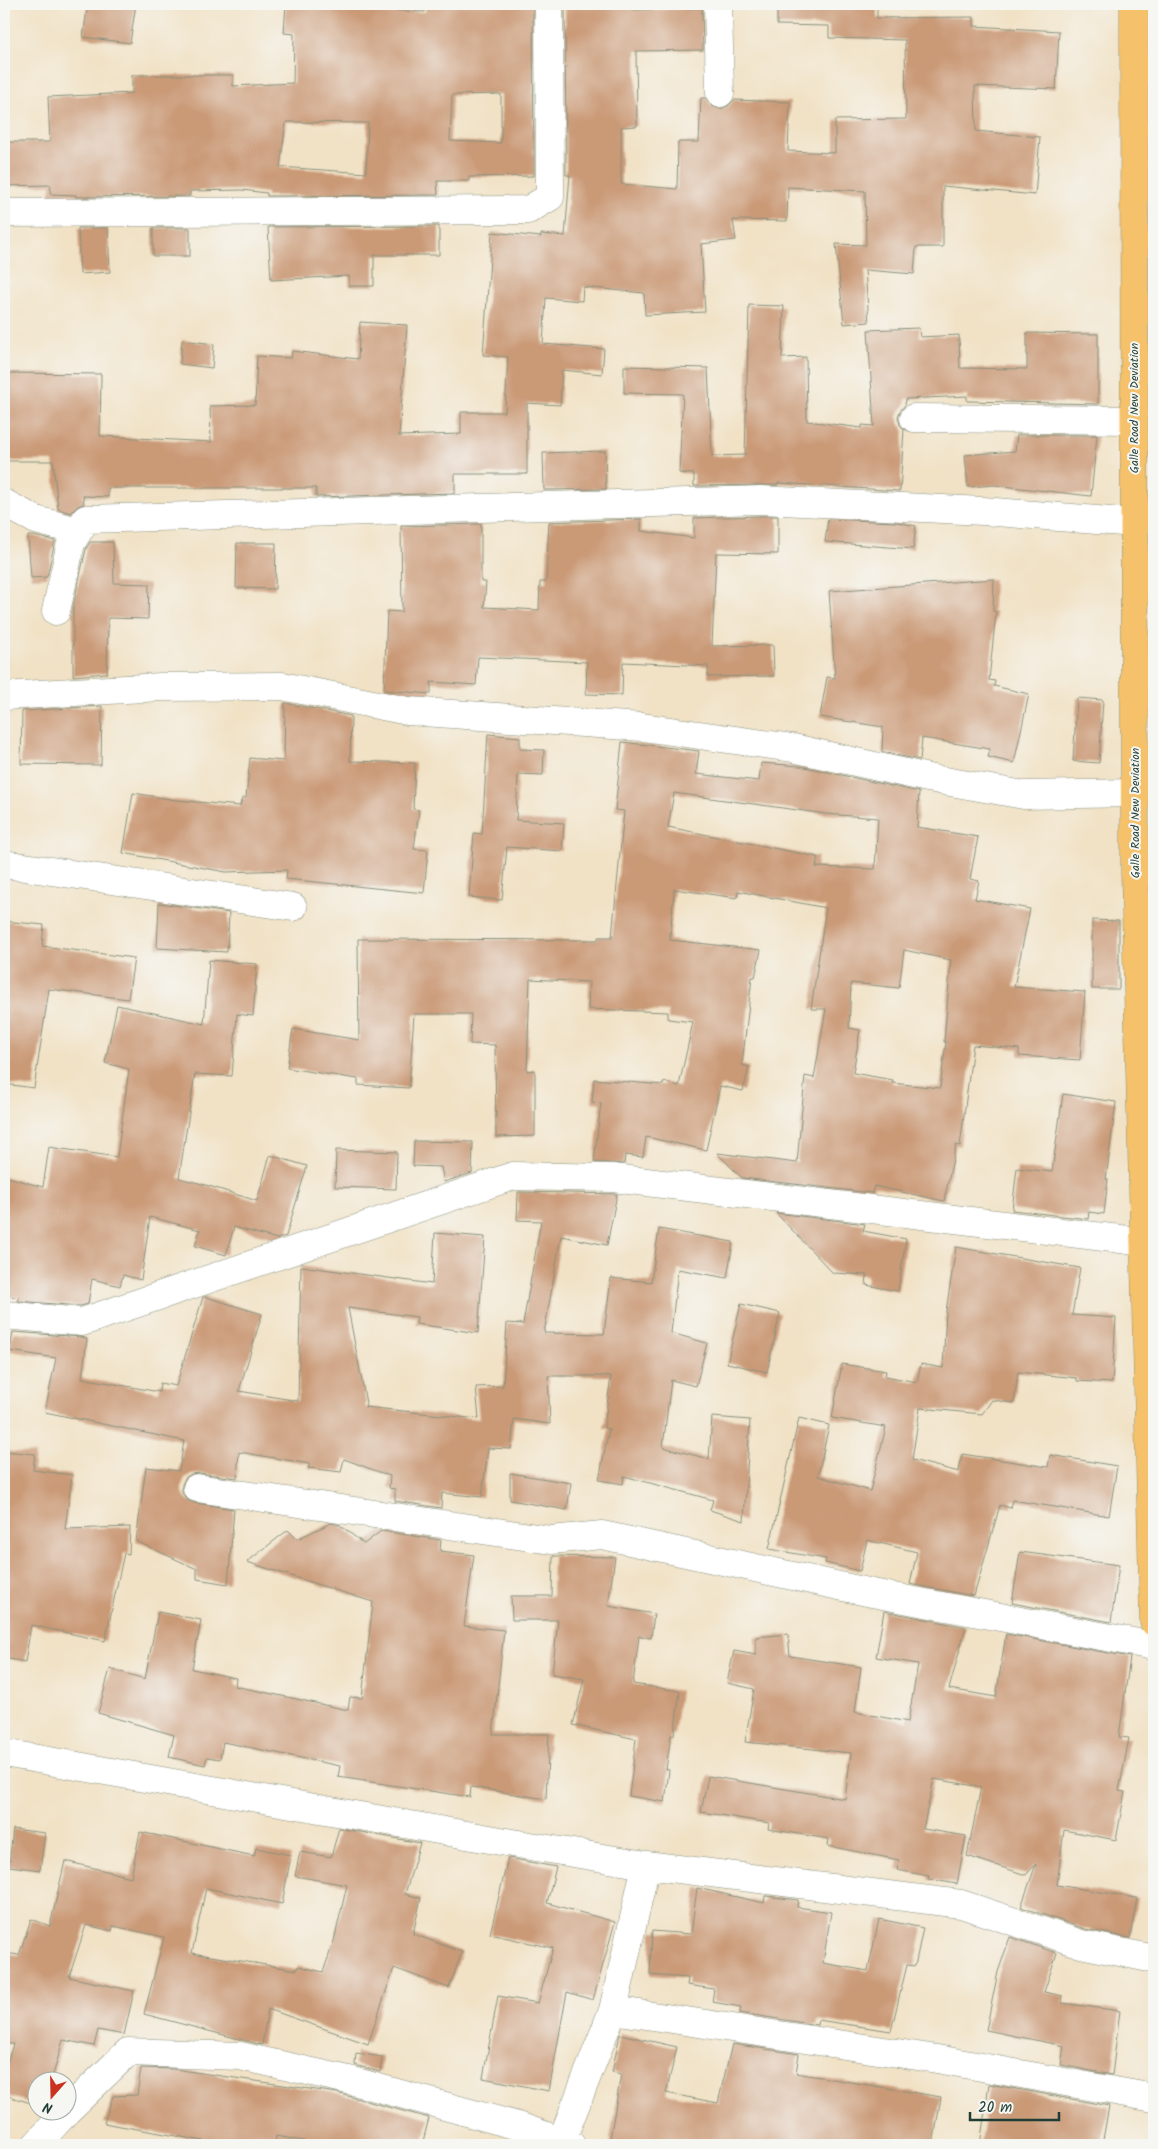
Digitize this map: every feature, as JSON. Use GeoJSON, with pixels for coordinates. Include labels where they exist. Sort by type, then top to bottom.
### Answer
{"type":"FeatureCollection","features":[{"type":"Feature","properties":{"kind":"main road","name":"Galle Road New Deviation"},"geometry":{"type":"LineString","coordinates":[[1134,4],[1135,873],[1154,1622]]}},
{"type":"Feature","properties":{"kind":"street"},"geometry":{"type":"LineString","coordinates":[[4,213],[528,210],[550,197],[548,4]]}},
{"type":"Feature","properties":{"kind":"street"},"geometry":{"type":"LineString","coordinates":[[718,4],[720,93]]}},
{"type":"Feature","properties":{"kind":"street"},"geometry":{"type":"LineString","coordinates":[[914,418],[1134,420]]}},
{"type":"Feature","properties":{"kind":"street"},"geometry":{"type":"LineString","coordinates":[[56,611],[70,543],[86,520],[761,500],[983,512],[1134,523]]}},
{"type":"Feature","properties":{"kind":"street"},"geometry":{"type":"LineString","coordinates":[[4,503],[36,520],[78,531]]}},
{"type":"Feature","properties":{"kind":"street"},"geometry":{"type":"LineString","coordinates":[[4,696],[161,687],[282,686],[408,711],[642,726],[792,748],[928,778],[1024,795],[1135,793]]}},
{"type":"Feature","properties":{"kind":"street"},"geometry":{"type":"LineString","coordinates":[[4,864],[292,907]]}},
{"type":"Feature","properties":{"kind":"street"},"geometry":{"type":"LineString","coordinates":[[4,1315],[82,1322],[513,1176],[613,1178],[1145,1242]]}},
{"type":"Feature","properties":{"kind":"street"},"geometry":{"type":"LineString","coordinates":[[197,1488],[551,1540],[602,1536],[872,1592],[1154,1646]]}},
{"type":"Feature","properties":{"kind":"street"},"geometry":{"type":"LineString","coordinates":[[4,1752],[512,1844],[646,1865],[961,1904],[1081,1944],[1154,1959]]}},
{"type":"Feature","properties":{"kind":"street"},"geometry":{"type":"LineString","coordinates":[[78,2100],[128,2052],[240,2056],[353,2080],[518,2126],[564,2144],[613,2010],[646,1865]]}},
{"type":"Feature","properties":{"kind":"street"},"geometry":{"type":"LineString","coordinates":[[613,2010],[936,2059],[1154,2098]]}},
{"type":"Feature","properties":{"kind":"street"},"geometry":{"type":"LineString","coordinates":[[36,2145],[57,2122]]}},
{"type":"Feature","properties":{"kind":"building"},"geometry":{"type":"Polygon","coordinates":[[[88,4],[136,4],[130,43],[83,37],[88,4]]]}},
{"type":"Feature","properties":{"kind":"building"},"geometry":{"type":"Polygon","coordinates":[[[286,4],[330,4],[330,7],[425,12],[426,4],[533,4],[534,176],[469,177],[469,181],[437,181],[438,195],[267,196],[267,193],[242,190],[190,191],[190,196],[76,197],[76,195],[50,194],[51,185],[4,186],[4,142],[50,142],[48,97],[132,93],[132,75],[233,75],[233,86],[293,83],[294,34],[284,33],[286,4]],[[501,94],[452,95],[450,141],[501,143],[501,94]],[[286,122],[280,167],[366,173],[368,123],[286,122]]]}},
{"type":"Feature","properties":{"kind":"building"},"geometry":{"type":"Polygon","coordinates":[[[565,4],[634,4],[634,10],[702,8],[703,50],[636,51],[637,126],[621,127],[621,184],[677,189],[678,142],[699,142],[701,98],[706,98],[712,106],[720,109],[728,106],[734,100],[790,102],[788,151],[835,153],[835,120],[906,119],[905,40],[829,38],[829,26],[777,25],[777,4],[877,4],[877,18],[974,17],[974,26],[1059,31],[1056,89],[975,86],[976,131],[1040,137],[1035,195],[943,186],[943,247],[916,247],[914,274],[865,270],[869,322],[844,324],[836,244],[866,245],[865,191],[788,187],[787,221],[733,220],[736,240],[701,244],[705,312],[645,315],[644,293],[583,287],[582,301],[546,298],[543,344],[604,349],[602,374],[562,370],[560,405],[527,403],[527,474],[455,474],[455,493],[316,497],[316,488],[108,488],[108,497],[83,496],[84,504],[78,506],[71,513],[58,509],[53,461],[6,461],[6,373],[101,374],[100,436],[211,442],[210,406],[255,405],[257,356],[291,358],[292,351],[358,359],[360,322],[407,325],[399,436],[461,434],[461,412],[505,412],[508,357],[483,355],[492,232],[541,237],[541,234],[565,236],[570,175],[566,175],[565,4]]]}},
{"type":"Feature","properties":{"kind":"building"},"geometry":{"type":"Polygon","coordinates":[[[439,226],[439,255],[374,255],[374,286],[349,286],[349,276],[271,280],[268,227],[439,226]]]}},
{"type":"Feature","properties":{"kind":"building"},"geometry":{"type":"Polygon","coordinates":[[[78,228],[108,228],[110,272],[80,274],[78,228]]]}},
{"type":"Feature","properties":{"kind":"building"},"geometry":{"type":"Polygon","coordinates":[[[153,228],[190,228],[190,256],[153,256],[153,228]]]}},
{"type":"Feature","properties":{"kind":"building"},"geometry":{"type":"Polygon","coordinates":[[[749,305],[784,306],[782,358],[806,357],[807,421],[862,428],[862,425],[874,426],[868,330],[919,328],[920,337],[959,335],[960,368],[1027,369],[1027,333],[1098,334],[1098,404],[967,401],[967,396],[906,399],[905,405],[898,417],[900,425],[904,429],[900,491],[778,483],[778,485],[694,486],[694,474],[679,473],[683,394],[624,393],[624,366],[708,368],[712,456],[745,455],[749,305]]]}},
{"type":"Feature","properties":{"kind":"building"},"geometry":{"type":"Polygon","coordinates":[[[182,340],[214,344],[212,368],[180,364],[182,340]]]}},
{"type":"Feature","properties":{"kind":"building"},"geometry":{"type":"Polygon","coordinates":[[[1017,435],[1097,435],[1091,496],[994,485],[968,487],[965,455],[1015,451],[1017,435]]]}},
{"type":"Feature","properties":{"kind":"building"},"geometry":{"type":"Polygon","coordinates":[[[605,451],[606,489],[544,490],[543,453],[605,451]]]}},
{"type":"Feature","properties":{"kind":"building"},"geometry":{"type":"Polygon","coordinates":[[[778,516],[778,554],[716,553],[712,646],[773,645],[774,676],[708,677],[708,666],[623,662],[622,695],[586,694],[587,662],[478,657],[476,685],[431,682],[431,694],[384,690],[387,611],[402,612],[401,526],[481,524],[481,582],[486,582],[484,607],[539,610],[540,582],[546,582],[549,522],[641,519],[641,531],[694,538],[694,518],[778,516]]]}},
{"type":"Feature","properties":{"kind":"building"},"geometry":{"type":"Polygon","coordinates":[[[828,519],[897,522],[916,526],[913,549],[825,542],[828,519]]]}},
{"type":"Feature","properties":{"kind":"building"},"geometry":{"type":"Polygon","coordinates":[[[28,536],[55,541],[47,577],[31,578],[28,536]]]}},
{"type":"Feature","properties":{"kind":"building"},"geometry":{"type":"Polygon","coordinates":[[[90,542],[113,542],[114,583],[149,584],[148,619],[108,618],[107,673],[73,676],[73,607],[86,549],[90,542]]]}},
{"type":"Feature","properties":{"kind":"building"},"geometry":{"type":"Polygon","coordinates":[[[237,543],[276,543],[275,589],[236,588],[237,543]]]}},
{"type":"Feature","properties":{"kind":"building"},"geometry":{"type":"Polygon","coordinates":[[[994,579],[993,611],[996,612],[989,680],[995,681],[994,686],[1029,694],[1014,763],[988,757],[990,749],[922,738],[920,760],[882,752],[883,727],[820,717],[827,677],[835,678],[829,591],[994,579]]]}},
{"type":"Feature","properties":{"kind":"building"},"geometry":{"type":"Polygon","coordinates":[[[1077,698],[1103,700],[1099,763],[1073,761],[1077,698]]]}},
{"type":"Feature","properties":{"kind":"building"},"geometry":{"type":"Polygon","coordinates":[[[285,703],[351,716],[350,761],[415,763],[413,809],[419,810],[414,849],[428,850],[424,893],[286,879],[287,870],[226,872],[123,853],[133,793],[176,800],[240,806],[242,798],[246,798],[250,758],[284,761],[285,703]]]}},
{"type":"Feature","properties":{"kind":"building"},"geometry":{"type":"Polygon","coordinates":[[[102,706],[101,765],[21,764],[22,711],[102,706]]]}},
{"type":"Feature","properties":{"kind":"building"},"geometry":{"type":"Polygon","coordinates":[[[488,734],[520,737],[520,749],[544,750],[543,775],[518,774],[516,820],[564,823],[562,851],[507,847],[502,900],[469,897],[474,833],[482,834],[488,734]]]}},
{"type":"Feature","properties":{"kind":"building"},"geometry":{"type":"Polygon","coordinates":[[[622,742],[699,751],[696,774],[759,781],[761,763],[800,766],[919,792],[917,827],[978,837],[970,879],[979,881],[975,899],[1030,909],[1014,987],[1085,992],[1080,1060],[1019,1056],[1019,1049],[973,1045],[960,1146],[956,1145],[944,1201],[874,1186],[872,1193],[742,1178],[717,1153],[797,1163],[805,1076],[814,1078],[826,1009],[811,1009],[826,908],[738,891],[737,898],[674,889],[670,940],[761,950],[755,977],[752,977],[742,1065],[749,1067],[743,1091],[720,1086],[706,1150],[646,1137],[643,1157],[625,1155],[624,1164],[594,1162],[601,1103],[592,1102],[594,1079],[663,1085],[664,1082],[679,1086],[693,1022],[668,1019],[668,1012],[588,1009],[589,982],[530,979],[527,1071],[535,1070],[535,1136],[496,1137],[495,1045],[470,1044],[471,1014],[414,1014],[409,1088],[358,1085],[358,1079],[287,1068],[293,1029],[359,1040],[358,939],[598,940],[598,937],[612,937],[624,811],[615,810],[622,742]],[[674,793],[668,827],[818,857],[816,867],[875,869],[878,818],[826,814],[674,793]],[[904,950],[899,988],[851,983],[849,1028],[860,1030],[853,1073],[893,1080],[892,1083],[940,1088],[946,1042],[944,1042],[951,960],[904,950]]]}},
{"type":"Feature","properties":{"kind":"building"},"geometry":{"type":"Polygon","coordinates":[[[159,903],[229,913],[227,952],[157,948],[159,903]]]}},
{"type":"Feature","properties":{"kind":"building"},"geometry":{"type":"Polygon","coordinates":[[[1092,920],[1119,921],[1119,989],[1092,989],[1092,920]]]}},
{"type":"Feature","properties":{"kind":"building"},"geometry":{"type":"Polygon","coordinates":[[[4,921],[44,925],[42,946],[134,958],[128,999],[49,989],[34,1088],[4,1084],[4,921]]]}},
{"type":"Feature","properties":{"kind":"building"},"geometry":{"type":"Polygon","coordinates":[[[209,960],[257,964],[253,1016],[237,1014],[232,1076],[195,1074],[179,1178],[257,1201],[270,1155],[307,1166],[286,1236],[277,1239],[234,1227],[226,1255],[195,1246],[200,1230],[150,1217],[141,1280],[123,1275],[120,1286],[92,1279],[88,1304],[80,1306],[18,1301],[19,1298],[4,1295],[4,1176],[43,1187],[49,1147],[117,1157],[129,1069],[105,1063],[117,1005],[204,1024],[209,960]]]}},
{"type":"Feature","properties":{"kind":"building"},"geometry":{"type":"Polygon","coordinates":[[[1063,1094],[1116,1102],[1106,1179],[1108,1179],[1104,1214],[1089,1212],[1088,1219],[1012,1210],[1017,1168],[1052,1172],[1063,1094]]]}},
{"type":"Feature","properties":{"kind":"building"},"geometry":{"type":"Polygon","coordinates":[[[414,1141],[473,1142],[472,1173],[444,1182],[441,1167],[413,1166],[414,1141]]]}},
{"type":"Feature","properties":{"kind":"building"},"geometry":{"type":"Polygon","coordinates":[[[336,1150],[397,1152],[396,1189],[335,1187],[336,1150]]]}},
{"type":"Feature","properties":{"kind":"building"},"geometry":{"type":"Polygon","coordinates":[[[518,1192],[617,1194],[607,1245],[561,1236],[544,1333],[604,1334],[611,1278],[651,1282],[659,1229],[733,1242],[727,1278],[678,1269],[671,1333],[707,1343],[696,1386],[671,1380],[663,1447],[709,1459],[712,1417],[750,1420],[744,1521],[710,1510],[713,1500],[624,1476],[623,1484],[599,1480],[609,1429],[604,1428],[611,1376],[548,1376],[550,1424],[514,1419],[511,1449],[488,1448],[482,1497],[442,1493],[441,1508],[395,1501],[395,1489],[389,1488],[390,1476],[344,1459],[341,1472],[308,1468],[310,1464],[239,1452],[237,1478],[199,1473],[191,1474],[185,1478],[182,1485],[182,1493],[187,1500],[234,1509],[228,1584],[197,1579],[197,1569],[136,1541],[146,1467],[179,1471],[184,1441],[45,1412],[56,1358],[10,1351],[13,1332],[82,1337],[87,1339],[82,1378],[159,1392],[160,1383],[176,1386],[203,1297],[206,1297],[262,1314],[239,1391],[298,1401],[301,1266],[432,1284],[435,1233],[485,1237],[478,1333],[416,1324],[417,1317],[348,1308],[366,1403],[365,1407],[479,1419],[476,1387],[503,1386],[507,1323],[523,1324],[541,1221],[517,1220],[518,1192]]]}},
{"type":"Feature","properties":{"kind":"building"},"geometry":{"type":"Polygon","coordinates":[[[776,1213],[865,1224],[863,1231],[906,1239],[898,1291],[866,1285],[867,1275],[833,1273],[776,1213]]]}},
{"type":"Feature","properties":{"kind":"building"},"geometry":{"type":"Polygon","coordinates":[[[956,1247],[1080,1268],[1072,1315],[1116,1318],[1112,1383],[1077,1381],[1077,1378],[1018,1372],[1014,1403],[992,1400],[982,1414],[920,1408],[912,1460],[959,1472],[962,1454],[1048,1467],[1050,1455],[1117,1466],[1109,1516],[1012,1500],[1011,1508],[1000,1505],[974,1596],[910,1584],[917,1552],[867,1540],[860,1571],[825,1563],[826,1559],[769,1549],[799,1418],[829,1425],[818,1476],[870,1491],[886,1427],[832,1418],[842,1364],[886,1371],[885,1376],[917,1382],[921,1364],[943,1368],[946,1311],[956,1247]]]}},
{"type":"Feature","properties":{"kind":"building"},"geometry":{"type":"Polygon","coordinates":[[[741,1304],[780,1313],[767,1372],[727,1363],[741,1304]]]}},
{"type":"Feature","properties":{"kind":"building"},"geometry":{"type":"Polygon","coordinates":[[[4,1451],[35,1454],[33,1470],[72,1475],[65,1529],[130,1527],[129,1554],[124,1553],[105,1641],[31,1625],[25,1662],[4,1658],[4,1451]]]}},
{"type":"Feature","properties":{"kind":"building"},"geometry":{"type":"Polygon","coordinates":[[[510,1473],[571,1483],[567,1510],[510,1500],[510,1473]]]}},
{"type":"Feature","properties":{"kind":"building"},"geometry":{"type":"Polygon","coordinates":[[[331,1523],[340,1525],[364,1544],[381,1531],[441,1540],[440,1551],[474,1555],[464,1626],[504,1630],[493,1734],[549,1734],[546,1799],[471,1787],[470,1797],[338,1777],[340,1766],[223,1742],[220,1759],[207,1757],[205,1765],[169,1757],[174,1735],[98,1713],[110,1669],[145,1679],[158,1612],[201,1620],[192,1669],[236,1678],[235,1686],[348,1710],[350,1697],[362,1698],[373,1602],[247,1562],[288,1530],[297,1539],[331,1523]]]}},
{"type":"Feature","properties":{"kind":"building"},"geometry":{"type":"Polygon","coordinates":[[[1020,1552],[1119,1565],[1111,1622],[1012,1603],[1020,1552]]]}},
{"type":"Feature","properties":{"kind":"building"},"geometry":{"type":"Polygon","coordinates":[[[553,1556],[615,1557],[608,1606],[654,1614],[651,1638],[639,1636],[633,1684],[680,1691],[674,1735],[671,1735],[666,1769],[669,1770],[665,1802],[629,1796],[636,1739],[573,1725],[584,1679],[552,1674],[558,1620],[512,1620],[511,1596],[552,1596],[553,1556]]]}},
{"type":"Feature","properties":{"kind":"building"},"geometry":{"type":"Polygon","coordinates":[[[884,1611],[966,1627],[949,1689],[996,1697],[1006,1634],[1130,1657],[1119,1737],[1129,1738],[1119,1791],[1125,1792],[1116,1840],[1064,1830],[1057,1885],[1137,1898],[1130,1938],[1085,1929],[1021,1907],[1036,1864],[1026,1875],[967,1856],[981,1787],[934,1779],[923,1829],[966,1836],[957,1884],[928,1879],[929,1876],[897,1870],[899,1860],[828,1846],[829,1839],[768,1829],[769,1823],[701,1812],[708,1776],[845,1799],[851,1753],[745,1742],[754,1689],[727,1683],[734,1651],[756,1655],[756,1637],[788,1634],[790,1656],[861,1667],[855,1712],[908,1722],[918,1664],[876,1657],[884,1611]]]}},
{"type":"Feature","properties":{"kind":"building"},"geometry":{"type":"Polygon","coordinates":[[[339,1828],[420,1843],[405,1894],[421,1898],[413,1934],[462,1952],[449,1988],[394,1968],[368,2044],[268,2009],[262,2045],[144,2014],[164,1937],[113,1926],[112,1931],[86,1925],[69,1977],[134,1991],[124,2035],[98,2030],[94,2046],[63,2040],[54,2072],[28,2072],[28,2102],[4,2095],[4,2073],[13,2044],[4,2044],[4,1953],[19,1955],[31,1919],[50,1926],[65,1861],[131,1877],[140,1832],[254,1856],[256,1848],[291,1855],[282,1904],[206,1888],[192,1953],[297,1970],[298,1966],[323,1972],[334,1941],[347,1885],[295,1876],[300,1852],[331,1857],[339,1828]]]}},
{"type":"Feature","properties":{"kind":"building"},"geometry":{"type":"Polygon","coordinates":[[[13,1829],[45,1833],[40,1870],[9,1866],[13,1829]]]}},
{"type":"Feature","properties":{"kind":"building"},"geometry":{"type":"Polygon","coordinates":[[[508,1858],[556,1867],[547,1903],[615,1922],[593,2000],[567,1992],[549,2091],[483,2078],[498,1996],[538,2003],[553,1948],[490,1934],[508,1858]]]}},
{"type":"Feature","properties":{"kind":"building"},"geometry":{"type":"Polygon","coordinates":[[[697,1888],[764,1903],[765,1896],[798,1900],[797,1907],[831,1912],[823,1963],[868,1971],[879,1919],[923,1928],[915,1966],[907,1965],[891,2031],[818,2020],[817,2025],[740,2013],[741,2007],[712,2002],[714,1989],[687,1985],[688,1978],[650,1975],[652,1931],[691,1934],[697,1888]]]}},
{"type":"Feature","properties":{"kind":"building"},"geometry":{"type":"Polygon","coordinates":[[[1010,1937],[1057,1953],[1044,1992],[1063,1996],[1062,2003],[1120,2011],[1112,2075],[1061,2065],[1064,2046],[986,2030],[998,1972],[1010,1937]]]}},
{"type":"Feature","properties":{"kind":"building"},"geometry":{"type":"Polygon","coordinates":[[[620,2034],[677,2047],[666,2093],[718,2103],[732,2044],[799,2054],[796,2073],[941,2097],[933,2145],[660,2145],[636,2141],[636,2145],[609,2145],[621,2074],[612,2072],[620,2034]]]}},
{"type":"Feature","properties":{"kind":"building"},"geometry":{"type":"Polygon","coordinates":[[[356,2053],[382,2057],[380,2072],[355,2065],[356,2053]]]}},
{"type":"Feature","properties":{"kind":"building"},"geometry":{"type":"Polygon","coordinates":[[[141,2068],[174,2069],[337,2093],[429,2118],[422,2145],[325,2145],[276,2136],[275,2145],[226,2145],[104,2123],[113,2096],[137,2095],[141,2068]]]}},
{"type":"Feature","properties":{"kind":"building"},"geometry":{"type":"Polygon","coordinates":[[[989,2084],[1109,2106],[1102,2145],[980,2145],[989,2084]]]}}]}
